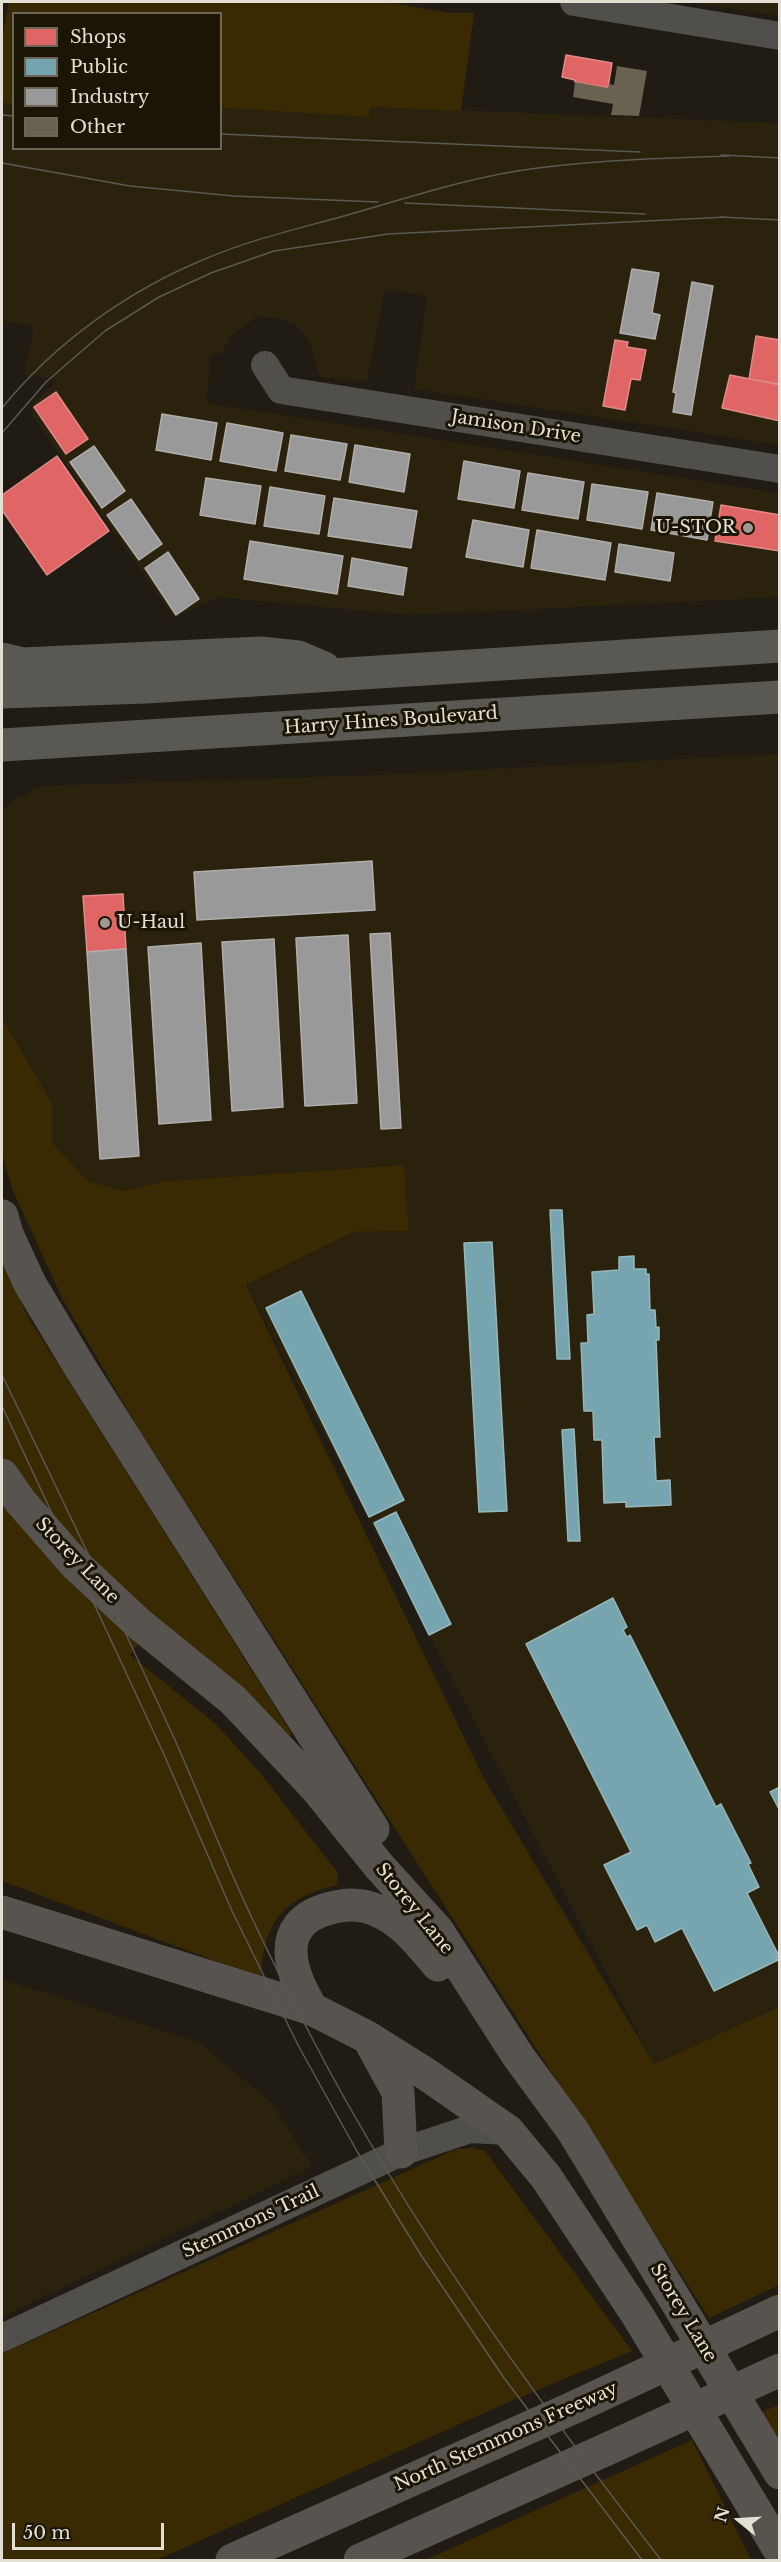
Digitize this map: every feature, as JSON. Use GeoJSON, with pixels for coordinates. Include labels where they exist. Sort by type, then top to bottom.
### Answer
{"type":"FeatureCollection","features":[{"type":"Feature","properties":{"kind":"highway"},"geometry":{"type":"LineString","coordinates":[[2,1216],[7,1234],[30,1284],[81,1369],[437,1930]]}},
{"type":"Feature","properties":{"kind":"highway","name":"Storey Lane"},"geometry":{"type":"LineString","coordinates":[[2,1474],[20,1501],[75,1564],[138,1623],[233,1700],[316,1788],[379,1866],[437,1930],[518,2056],[573,2131],[780,2473]]}},
{"type":"Feature","properties":{"kind":"highway"},"geometry":{"type":"LineString","coordinates":[[312,2009],[297,1985],[292,1965],[291,1940],[299,1924],[309,1917],[348,1903],[376,1910],[398,1922],[518,2056]]}},
{"type":"Feature","properties":{"kind":"highway"},"geometry":{"type":"LineString","coordinates":[[2,1912],[312,2009],[367,2037],[426,2074],[508,2131],[546,2177],[638,2316],[780,2551]]}},
{"type":"Feature","properties":{"kind":"highway"},"geometry":{"type":"LineString","coordinates":[[367,2037],[388,2070],[398,2092],[401,2152]]}},
{"type":"Feature","properties":{"kind":"highway","name":"North Stemmons Freeway"},"geometry":{"type":"LineString","coordinates":[[232,2560],[577,2406],[780,2312]]}},
{"type":"Feature","properties":{"kind":"highway"},"geometry":{"type":"LineString","coordinates":[[360,2560],[780,2370]]}},
{"type":"Feature","properties":{"kind":"main road"},"geometry":{"type":"LineString","coordinates":[[2,692],[291,678],[780,646]]}},
{"type":"Feature","properties":{"kind":"main road"},"geometry":{"type":"LineString","coordinates":[[2,660],[22,664],[261,653],[298,657],[340,674]]}},
{"type":"Feature","properties":{"kind":"main road"},"geometry":{"type":"LineString","coordinates":[[291,678],[293,728]]}},
{"type":"Feature","properties":{"kind":"main road","name":"Harry Hines Boulevard"},"geometry":{"type":"LineString","coordinates":[[2,745],[780,697]]}},
{"type":"Feature","properties":{"kind":"main road"},"geometry":{"type":"LineString","coordinates":[[2,768],[42,743]]}},
{"type":"Feature","properties":{"kind":"street"},"geometry":{"type":"LineString","coordinates":[[574,2],[780,36]]}},
{"type":"Feature","properties":{"kind":"street","name":"Jamison Drive"},"geometry":{"type":"LineString","coordinates":[[265,365],[281,390],[780,469]]}},
{"type":"Feature","properties":{"kind":"street","name":"Stemmons Trail"},"geometry":{"type":"LineString","coordinates":[[2,2338],[401,2152],[470,2129],[508,2131]]}},
{"type":"Feature","properties":{"kind":"shaded area"},"geometry":{"type":"Polygon","coordinates":[[[9,2],[386,2],[449,13],[474,13],[461,111],[370,107],[369,117],[226,108],[222,111],[222,12],[12,12],[12,104],[2,102],[2,37],[9,2]]]}},
{"type":"Feature","properties":{"kind":"shaded area"},"geometry":{"type":"Polygon","coordinates":[[[689,2],[779,2],[779,16],[689,2]]]}},
{"type":"Feature","properties":{"kind":"shaded area"},"geometry":{"type":"Polygon","coordinates":[[[3,102],[12,104],[12,150],[222,150],[222,111],[226,108],[369,117],[370,107],[779,123],[779,445],[414,389],[427,296],[385,289],[367,382],[320,377],[310,344],[300,328],[280,318],[257,317],[230,337],[222,353],[211,355],[206,403],[779,493],[779,597],[411,615],[218,597],[174,618],[32,415],[32,404],[59,380],[24,374],[34,326],[2,321],[3,102]]]}},
{"type":"Feature","properties":{"kind":"shaded area"},"geometry":{"type":"Polygon","coordinates":[[[779,754],[779,2007],[654,2064],[246,1285],[353,1232],[409,1231],[404,1165],[167,1181],[123,1191],[88,1181],[51,1143],[52,1103],[2,1018],[2,813],[12,801],[41,786],[380,775],[779,754]]]}},
{"type":"Feature","properties":{"kind":"shaded area"},"geometry":{"type":"Polygon","coordinates":[[[2,1018],[52,1103],[52,1143],[88,1181],[123,1191],[167,1181],[404,1165],[409,1231],[353,1232],[246,1285],[483,1777],[654,2064],[779,2007],[779,2285],[709,2318],[137,1426],[63,1300],[13,1191],[2,1154],[2,1018]]]}},
{"type":"Feature","properties":{"kind":"shaded area"},"geometry":{"type":"Polygon","coordinates":[[[2,1263],[28,1317],[292,1734],[288,1736],[156,1622],[130,1655],[216,1724],[261,1774],[338,1873],[337,1885],[303,1897],[280,1915],[266,1942],[261,1978],[2,1881],[2,1263]]]}},
{"type":"Feature","properties":{"kind":"shaded area"},"geometry":{"type":"Polygon","coordinates":[[[2,1979],[198,2042],[272,2103],[312,2167],[2,2317],[2,1979]]]}},
{"type":"Feature","properties":{"kind":"shaded area"},"geometry":{"type":"Polygon","coordinates":[[[473,2148],[485,2151],[632,2351],[511,2401],[157,2560],[2,2560],[2,2354],[457,2149],[473,2148]]]}},
{"type":"Feature","properties":{"kind":"shaded area"},"geometry":{"type":"Polygon","coordinates":[[[779,2405],[779,2440],[762,2412],[779,2405]]]}},
{"type":"Feature","properties":{"kind":"shaded area"},"geometry":{"type":"Polygon","coordinates":[[[692,2440],[751,2560],[425,2560],[692,2440]]]}},
{"type":"Feature","properties":{"kind":"building: Shops"},"geometry":{"type":"Polygon","coordinates":[[[566,55],[612,63],[608,88],[575,82],[575,80],[562,77],[566,55]]]}},
{"type":"Feature","properties":{"kind":"building: Shops"},"geometry":{"type":"Polygon","coordinates":[[[756,336],[780,340],[780,384],[749,379],[756,336]]]}},
{"type":"Feature","properties":{"kind":"building: Shops"},"geometry":{"type":"Polygon","coordinates":[[[615,340],[628,342],[627,347],[646,350],[640,380],[631,379],[625,410],[603,406],[615,340]]]}},
{"type":"Feature","properties":{"kind":"building: Shops"},"geometry":{"type":"Polygon","coordinates":[[[730,375],[780,385],[780,421],[722,408],[730,375]]]}},
{"type":"Feature","properties":{"kind":"building: Shops"},"geometry":{"type":"Polygon","coordinates":[[[56,392],[88,439],[66,454],[34,407],[56,392]]]}},
{"type":"Feature","properties":{"kind":"building: Shops"},"geometry":{"type":"Polygon","coordinates":[[[57,456],[109,531],[47,575],[2,510],[2,495],[57,456]]]}},
{"type":"Feature","properties":{"kind":"building: Shops","name":"U-STOR"},"geometry":{"type":"Polygon","coordinates":[[[721,505],[780,515],[780,551],[715,541],[721,505]]]}},
{"type":"Feature","properties":{"kind":"building: Shops","name":"U-Haul"},"geometry":{"type":"Polygon","coordinates":[[[123,894],[126,949],[87,952],[83,896],[123,894]]]}},
{"type":"Feature","properties":{"kind":"building: Public"},"geometry":{"type":"Polygon","coordinates":[[[550,1210],[562,1210],[570,1359],[557,1359],[550,1210]]]}},
{"type":"Feature","properties":{"kind":"building: Public"},"geometry":{"type":"Polygon","coordinates":[[[492,1242],[507,1511],[479,1512],[464,1243],[492,1242]]]}},
{"type":"Feature","properties":{"kind":"building: Public"},"geometry":{"type":"Polygon","coordinates":[[[634,1256],[634,1269],[646,1269],[646,1274],[649,1274],[650,1310],[655,1310],[656,1328],[659,1327],[659,1340],[656,1340],[660,1437],[654,1437],[656,1481],[670,1480],[671,1505],[626,1507],[626,1502],[604,1503],[602,1440],[594,1440],[593,1411],[584,1411],[581,1343],[588,1343],[587,1315],[594,1314],[592,1272],[619,1270],[619,1257],[634,1256]]]}},
{"type":"Feature","properties":{"kind":"building: Public"},"geometry":{"type":"Polygon","coordinates":[[[301,1291],[404,1500],[369,1517],[266,1308],[301,1291]]]}},
{"type":"Feature","properties":{"kind":"building: Public"},"geometry":{"type":"Polygon","coordinates":[[[574,1429],[580,1541],[568,1541],[562,1430],[574,1429]]]}},
{"type":"Feature","properties":{"kind":"building: Public"},"geometry":{"type":"Polygon","coordinates":[[[396,1512],[451,1624],[429,1635],[374,1523],[396,1512]]]}},
{"type":"Feature","properties":{"kind":"building: Public"},"geometry":{"type":"Polygon","coordinates":[[[613,1598],[627,1627],[623,1630],[627,1637],[630,1635],[716,1807],[721,1804],[751,1863],[748,1864],[759,1887],[747,1893],[779,1956],[776,1958],[778,1960],[714,1991],[682,1928],[655,1942],[647,1925],[637,1930],[604,1865],[631,1852],[526,1644],[613,1598]]]}},
{"type":"Feature","properties":{"kind":"building: Public"},"geometry":{"type":"Polygon","coordinates":[[[780,1787],[780,1811],[770,1792],[780,1787]]]}},
{"type":"Feature","properties":{"kind":"building: Industry"},"geometry":{"type":"Polygon","coordinates":[[[632,269],[659,273],[652,313],[660,315],[655,339],[620,333],[632,269]]]}},
{"type":"Feature","properties":{"kind":"building: Industry"},"geometry":{"type":"Polygon","coordinates":[[[692,282],[713,286],[691,415],[673,412],[676,393],[673,392],[692,282]]]}},
{"type":"Feature","properties":{"kind":"building: Industry"},"geometry":{"type":"Polygon","coordinates":[[[162,414],[217,423],[211,460],[156,450],[162,414]]]}},
{"type":"Feature","properties":{"kind":"building: Industry"},"geometry":{"type":"Polygon","coordinates":[[[227,423],[283,433],[276,471],[220,461],[227,423]]]}},
{"type":"Feature","properties":{"kind":"building: Industry"},"geometry":{"type":"Polygon","coordinates":[[[291,435],[347,444],[340,480],[285,471],[291,435]]]}},
{"type":"Feature","properties":{"kind":"building: Industry"},"geometry":{"type":"Polygon","coordinates":[[[355,445],[410,454],[404,492],[349,482],[355,445]]]}},
{"type":"Feature","properties":{"kind":"building: Industry"},"geometry":{"type":"Polygon","coordinates":[[[94,446],[125,491],[102,508],[70,462],[94,446]]]}},
{"type":"Feature","properties":{"kind":"building: Industry"},"geometry":{"type":"Polygon","coordinates":[[[464,461],[520,471],[514,508],[458,499],[464,461]]]}},
{"type":"Feature","properties":{"kind":"building: Industry"},"geometry":{"type":"Polygon","coordinates":[[[528,473],[584,482],[578,519],[522,510],[528,473]]]}},
{"type":"Feature","properties":{"kind":"building: Industry"},"geometry":{"type":"Polygon","coordinates":[[[206,478],[261,486],[255,524],[200,515],[206,478]]]}},
{"type":"Feature","properties":{"kind":"building: Industry"},"geometry":{"type":"Polygon","coordinates":[[[592,484],[648,492],[642,529],[587,520],[592,484]]]}},
{"type":"Feature","properties":{"kind":"building: Industry"},"geometry":{"type":"Polygon","coordinates":[[[270,487],[325,496],[319,534],[264,526],[270,487]]]}},
{"type":"Feature","properties":{"kind":"building: Industry"},"geometry":{"type":"Polygon","coordinates":[[[657,493],[713,502],[707,540],[651,530],[657,493]]]}},
{"type":"Feature","properties":{"kind":"building: Industry"},"geometry":{"type":"Polygon","coordinates":[[[334,498],[417,511],[411,548],[328,536],[334,498]]]}},
{"type":"Feature","properties":{"kind":"building: Industry"},"geometry":{"type":"Polygon","coordinates":[[[131,499],[162,544],[139,560],[107,515],[131,499]]]}},
{"type":"Feature","properties":{"kind":"building: Industry"},"geometry":{"type":"Polygon","coordinates":[[[473,520],[529,530],[523,567],[466,557],[473,520]]]}},
{"type":"Feature","properties":{"kind":"building: Industry"},"geometry":{"type":"Polygon","coordinates":[[[537,530],[611,543],[605,580],[531,568],[537,530]]]}},
{"type":"Feature","properties":{"kind":"building: Industry"},"geometry":{"type":"Polygon","coordinates":[[[250,541],[343,556],[337,594],[244,579],[250,541]]]}},
{"type":"Feature","properties":{"kind":"building: Industry"},"geometry":{"type":"Polygon","coordinates":[[[619,544],[674,553],[670,581],[615,572],[619,544]]]}},
{"type":"Feature","properties":{"kind":"building: Industry"},"geometry":{"type":"Polygon","coordinates":[[[168,552],[199,599],[176,615],[145,568],[168,552]]]}},
{"type":"Feature","properties":{"kind":"building: Industry"},"geometry":{"type":"Polygon","coordinates":[[[352,558],[407,568],[403,595],[348,586],[352,558]]]}},
{"type":"Feature","properties":{"kind":"building: Industry"},"geometry":{"type":"Polygon","coordinates":[[[372,861],[375,910],[197,920],[194,872],[372,861]]]}},
{"type":"Feature","properties":{"kind":"building: Industry"},"geometry":{"type":"Polygon","coordinates":[[[390,933],[401,1128],[381,1129],[370,934],[390,933]]]}},
{"type":"Feature","properties":{"kind":"building: Industry"},"geometry":{"type":"Polygon","coordinates":[[[348,935],[357,1103],[305,1106],[296,938],[348,935]]]}},
{"type":"Feature","properties":{"kind":"building: Industry"},"geometry":{"type":"Polygon","coordinates":[[[274,939],[283,1107],[232,1111],[222,942],[274,939]]]}},
{"type":"Feature","properties":{"kind":"building: Industry"},"geometry":{"type":"Polygon","coordinates":[[[201,943],[211,1120],[159,1124],[148,947],[201,943]]]}},
{"type":"Feature","properties":{"kind":"building: Industry"},"geometry":{"type":"Polygon","coordinates":[[[126,949],[139,1156],[100,1159],[87,952],[126,949]]]}},
{"type":"Feature","properties":{"kind":"building: Other"},"geometry":{"type":"Polygon","coordinates":[[[617,66],[647,71],[639,116],[611,115],[613,104],[573,97],[575,82],[608,88],[609,84],[614,85],[617,66]]]}},
{"type":"Feature","properties":{"kind":"tram line"},"geometry":{"type":"LineString","coordinates":[[2,115],[12,116]]}},
{"type":"Feature","properties":{"kind":"tram line"},"geometry":{"type":"LineString","coordinates":[[222,134],[640,152]]}},
{"type":"Feature","properties":{"kind":"tram line"},"geometry":{"type":"LineString","coordinates":[[721,155],[780,158]]}},
{"type":"Feature","properties":{"kind":"tram line"},"geometry":{"type":"LineString","coordinates":[[2,408],[45,362],[94,321],[120,303],[176,272],[239,246],[489,176],[562,165],[609,161],[729,156]]}},
{"type":"Feature","properties":{"kind":"tram line"},"geometry":{"type":"LineString","coordinates":[[2,163],[130,186],[234,196],[378,202]]}},
{"type":"Feature","properties":{"kind":"tram line"},"geometry":{"type":"LineString","coordinates":[[405,203],[645,214]]}},
{"type":"Feature","properties":{"kind":"tram line"},"geometry":{"type":"LineString","coordinates":[[720,217],[780,220]]}},
{"type":"Feature","properties":{"kind":"tram line"},"geometry":{"type":"LineString","coordinates":[[2,433],[46,382],[105,331],[159,297],[211,273],[274,251],[388,234],[726,217]]}},
{"type":"Feature","properties":{"kind":"tram line"},"geometry":{"type":"LineString","coordinates":[[2,1375],[175,1740],[253,1920],[312,2038],[350,2107],[389,2175],[475,2307],[566,2435],[661,2560]]}},
{"type":"Feature","properties":{"kind":"tram line"},"geometry":{"type":"LineString","coordinates":[[2,1406],[162,1750],[232,1911],[299,2047],[358,2153],[421,2255],[504,2378],[642,2560]]}},
{"type":"Feature","properties":{"kind":"place","name":"U-STOR"},"geometry":{"type":"Point","coordinates":[748,528]}},
{"type":"Feature","properties":{"kind":"place","name":"U-Haul"},"geometry":{"type":"Point","coordinates":[105,923]}}]}
